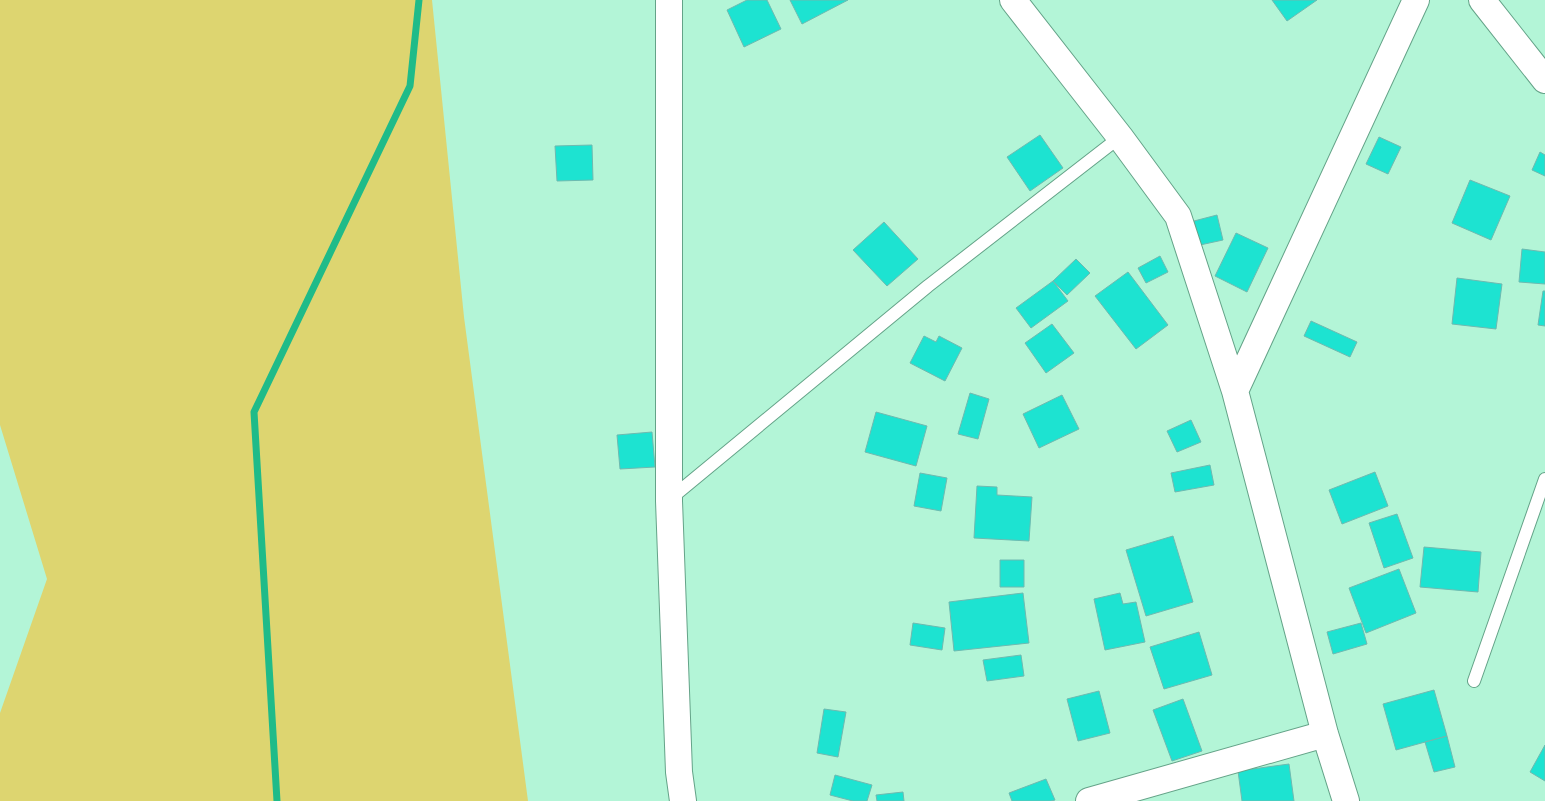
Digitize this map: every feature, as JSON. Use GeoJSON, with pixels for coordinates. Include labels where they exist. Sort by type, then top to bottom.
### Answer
{"type":"FeatureCollection","features":[{"type":"Feature","properties":{"kind":"street"},"geometry":{"type":"LineString","coordinates":[[669,0],[669,501],[679,772],[683,801]]}},
{"type":"Feature","properties":{"kind":"street"},"geometry":{"type":"LineString","coordinates":[[1013,0],[1120,137],[1178,216],[1235,391],[1325,734],[1346,801]]}},
{"type":"Feature","properties":{"kind":"street"},"geometry":{"type":"LineString","coordinates":[[1235,391],[1416,0]]}},
{"type":"Feature","properties":{"kind":"street"},"geometry":{"type":"LineString","coordinates":[[1482,0],[1545,80]]}},
{"type":"Feature","properties":{"kind":"street"},"geometry":{"type":"LineString","coordinates":[[1089,801],[1325,734]]}},
{"type":"Feature","properties":{"kind":"lane"},"geometry":{"type":"LineString","coordinates":[[669,501],[928,286],[1120,137]]}},
{"type":"Feature","properties":{"kind":"lane"},"geometry":{"type":"LineString","coordinates":[[1474,681],[1545,480]]}},
{"type":"Feature","properties":{"kind":"shaded area"},"geometry":{"type":"Polygon","coordinates":[[[0,0],[432,0],[464,317],[528,801],[0,801],[0,713],[47,579],[0,425],[0,0]]]}},
{"type":"Feature","properties":{"kind":"building"},"geometry":{"type":"Polygon","coordinates":[[[747,0],[767,0],[781,29],[744,47],[727,10],[747,0]]]}},
{"type":"Feature","properties":{"kind":"building"},"geometry":{"type":"Polygon","coordinates":[[[790,0],[848,0],[802,24],[790,0]]]}},
{"type":"Feature","properties":{"kind":"building"},"geometry":{"type":"Polygon","coordinates":[[[1272,0],[1317,0],[1287,21],[1272,0]]]}},
{"type":"Feature","properties":{"kind":"building"},"geometry":{"type":"Polygon","coordinates":[[[1040,135],[1063,168],[1030,191],[1007,157],[1040,135]]]}},
{"type":"Feature","properties":{"kind":"building"},"geometry":{"type":"Polygon","coordinates":[[[1379,137],[1401,147],[1388,174],[1366,164],[1379,137]]]}},
{"type":"Feature","properties":{"kind":"building"},"geometry":{"type":"Polygon","coordinates":[[[592,145],[593,180],[557,181],[555,146],[592,145]]]}},
{"type":"Feature","properties":{"kind":"building"},"geometry":{"type":"Polygon","coordinates":[[[1540,152],[1545,155],[1545,176],[1532,170],[1540,152]]]}},
{"type":"Feature","properties":{"kind":"building"},"geometry":{"type":"Polygon","coordinates":[[[1470,180],[1510,196],[1491,240],[1452,223],[1470,180]]]}},
{"type":"Feature","properties":{"kind":"building"},"geometry":{"type":"Polygon","coordinates":[[[1217,215],[1223,240],[1200,245],[1194,221],[1217,215]]]}},
{"type":"Feature","properties":{"kind":"building"},"geometry":{"type":"Polygon","coordinates":[[[884,222],[918,259],[887,286],[853,250],[884,222]]]}},
{"type":"Feature","properties":{"kind":"building"},"geometry":{"type":"Polygon","coordinates":[[[1236,233],[1268,248],[1247,292],[1215,276],[1236,233]]]}},
{"type":"Feature","properties":{"kind":"building"},"geometry":{"type":"Polygon","coordinates":[[[1522,249],[1545,252],[1545,284],[1519,282],[1522,249]]]}},
{"type":"Feature","properties":{"kind":"building"},"geometry":{"type":"Polygon","coordinates":[[[1160,256],[1168,272],[1146,283],[1138,268],[1160,256]]]}},
{"type":"Feature","properties":{"kind":"building"},"geometry":{"type":"Polygon","coordinates":[[[1076,259],[1090,273],[1067,295],[1053,281],[1076,259]]]}},
{"type":"Feature","properties":{"kind":"building"},"geometry":{"type":"Polygon","coordinates":[[[1128,272],[1168,325],[1136,349],[1095,296],[1128,272]]]}},
{"type":"Feature","properties":{"kind":"building"},"geometry":{"type":"Polygon","coordinates":[[[1457,278],[1502,284],[1496,329],[1452,324],[1457,278]]]}},
{"type":"Feature","properties":{"kind":"building"},"geometry":{"type":"Polygon","coordinates":[[[1053,281],[1068,301],[1031,328],[1016,308],[1053,281]]]}},
{"type":"Feature","properties":{"kind":"building"},"geometry":{"type":"Polygon","coordinates":[[[1543,291],[1545,291],[1545,326],[1538,325],[1543,291]]]}},
{"type":"Feature","properties":{"kind":"building"},"geometry":{"type":"Polygon","coordinates":[[[1311,321],[1357,342],[1350,357],[1304,336],[1311,321]]]}},
{"type":"Feature","properties":{"kind":"building"},"geometry":{"type":"Polygon","coordinates":[[[1052,324],[1074,353],[1046,373],[1025,343],[1052,324]]]}},
{"type":"Feature","properties":{"kind":"building"},"geometry":{"type":"Polygon","coordinates":[[[924,336],[936,342],[939,336],[962,348],[945,381],[910,363],[924,336]]]}},
{"type":"Feature","properties":{"kind":"building"},"geometry":{"type":"Polygon","coordinates":[[[970,393],[989,399],[978,439],[958,434],[970,393]]]}},
{"type":"Feature","properties":{"kind":"building"},"geometry":{"type":"Polygon","coordinates":[[[1062,395],[1079,429],[1039,448],[1023,414],[1062,395]]]}},
{"type":"Feature","properties":{"kind":"building"},"geometry":{"type":"Polygon","coordinates":[[[876,412],[927,426],[916,466],[865,452],[876,412]]]}},
{"type":"Feature","properties":{"kind":"building"},"geometry":{"type":"Polygon","coordinates":[[[1191,420],[1201,442],[1177,452],[1167,431],[1191,420]]]}},
{"type":"Feature","properties":{"kind":"building"},"geometry":{"type":"Polygon","coordinates":[[[652,432],[655,467],[620,469],[617,435],[652,432]]]}},
{"type":"Feature","properties":{"kind":"building"},"geometry":{"type":"Polygon","coordinates":[[[1210,465],[1214,485],[1175,492],[1171,473],[1210,465]]]}},
{"type":"Feature","properties":{"kind":"building"},"geometry":{"type":"Polygon","coordinates":[[[1375,472],[1388,506],[1342,524],[1329,490],[1375,472]]]}},
{"type":"Feature","properties":{"kind":"building"},"geometry":{"type":"Polygon","coordinates":[[[920,473],[947,478],[941,511],[914,506],[920,473]]]}},
{"type":"Feature","properties":{"kind":"building"},"geometry":{"type":"Polygon","coordinates":[[[977,486],[997,487],[997,495],[1032,497],[1029,541],[974,538],[977,486]]]}},
{"type":"Feature","properties":{"kind":"building"},"geometry":{"type":"Polygon","coordinates":[[[1397,514],[1413,558],[1384,568],[1369,523],[1397,514]]]}},
{"type":"Feature","properties":{"kind":"building"},"geometry":{"type":"Polygon","coordinates":[[[1173,536],[1193,602],[1146,616],[1126,550],[1173,536]]]}},
{"type":"Feature","properties":{"kind":"building"},"geometry":{"type":"Polygon","coordinates":[[[1424,547],[1481,552],[1478,592],[1420,587],[1424,547]]]}},
{"type":"Feature","properties":{"kind":"building"},"geometry":{"type":"Polygon","coordinates":[[[1000,560],[1024,560],[1024,587],[1000,587],[1000,560]]]}},
{"type":"Feature","properties":{"kind":"building"},"geometry":{"type":"Polygon","coordinates":[[[1399,569],[1416,613],[1366,633],[1349,588],[1399,569]]]}},
{"type":"Feature","properties":{"kind":"building"},"geometry":{"type":"Polygon","coordinates":[[[1023,593],[1029,643],[954,651],[949,602],[1023,593]]]}},
{"type":"Feature","properties":{"kind":"building"},"geometry":{"type":"Polygon","coordinates":[[[1120,593],[1123,604],[1136,602],[1145,642],[1105,650],[1094,599],[1120,593]]]}},
{"type":"Feature","properties":{"kind":"building"},"geometry":{"type":"Polygon","coordinates":[[[913,623],[945,628],[942,650],[910,645],[913,623]]]}},
{"type":"Feature","properties":{"kind":"building"},"geometry":{"type":"Polygon","coordinates":[[[1361,623],[1367,644],[1333,654],[1327,632],[1361,623]]]}},
{"type":"Feature","properties":{"kind":"building"},"geometry":{"type":"Polygon","coordinates":[[[1199,632],[1212,675],[1164,689],[1150,647],[1199,632]]]}},
{"type":"Feature","properties":{"kind":"building"},"geometry":{"type":"Polygon","coordinates":[[[1021,655],[1024,676],[987,681],[983,660],[1021,655]]]}},
{"type":"Feature","properties":{"kind":"building"},"geometry":{"type":"Polygon","coordinates":[[[1434,690],[1447,736],[1396,750],[1383,704],[1434,690]]]}},
{"type":"Feature","properties":{"kind":"building"},"geometry":{"type":"Polygon","coordinates":[[[1099,691],[1110,733],[1078,741],[1067,699],[1099,691]]]}},
{"type":"Feature","properties":{"kind":"building"},"geometry":{"type":"Polygon","coordinates":[[[1183,699],[1202,751],[1172,761],[1153,710],[1183,699]]]}},
{"type":"Feature","properties":{"kind":"building"},"geometry":{"type":"Polygon","coordinates":[[[824,709],[846,712],[838,757],[817,753],[824,709]]]}},
{"type":"Feature","properties":{"kind":"building"},"geometry":{"type":"Polygon","coordinates":[[[1447,736],[1455,767],[1434,772],[1425,742],[1447,736]]]}},
{"type":"Feature","properties":{"kind":"building"},"geometry":{"type":"Polygon","coordinates":[[[1545,745],[1545,781],[1530,772],[1545,745]]]}},
{"type":"Feature","properties":{"kind":"building"},"geometry":{"type":"Polygon","coordinates":[[[1289,764],[1294,801],[1242,801],[1238,771],[1289,764]]]}},
{"type":"Feature","properties":{"kind":"building"},"geometry":{"type":"Polygon","coordinates":[[[835,775],[872,785],[867,801],[853,801],[830,795],[835,775]]]}},
{"type":"Feature","properties":{"kind":"building"},"geometry":{"type":"Polygon","coordinates":[[[1046,779],[1055,800],[1012,801],[1009,793],[1046,779]]]}},
{"type":"Feature","properties":{"kind":"building"},"geometry":{"type":"Polygon","coordinates":[[[903,792],[904,801],[877,801],[876,795],[903,792]]]}},
{"type":"Feature","properties":{"kind":"waterway"},"geometry":{"type":"LineString","coordinates":[[277,801],[254,412],[410,86],[419,0]]}}]}
